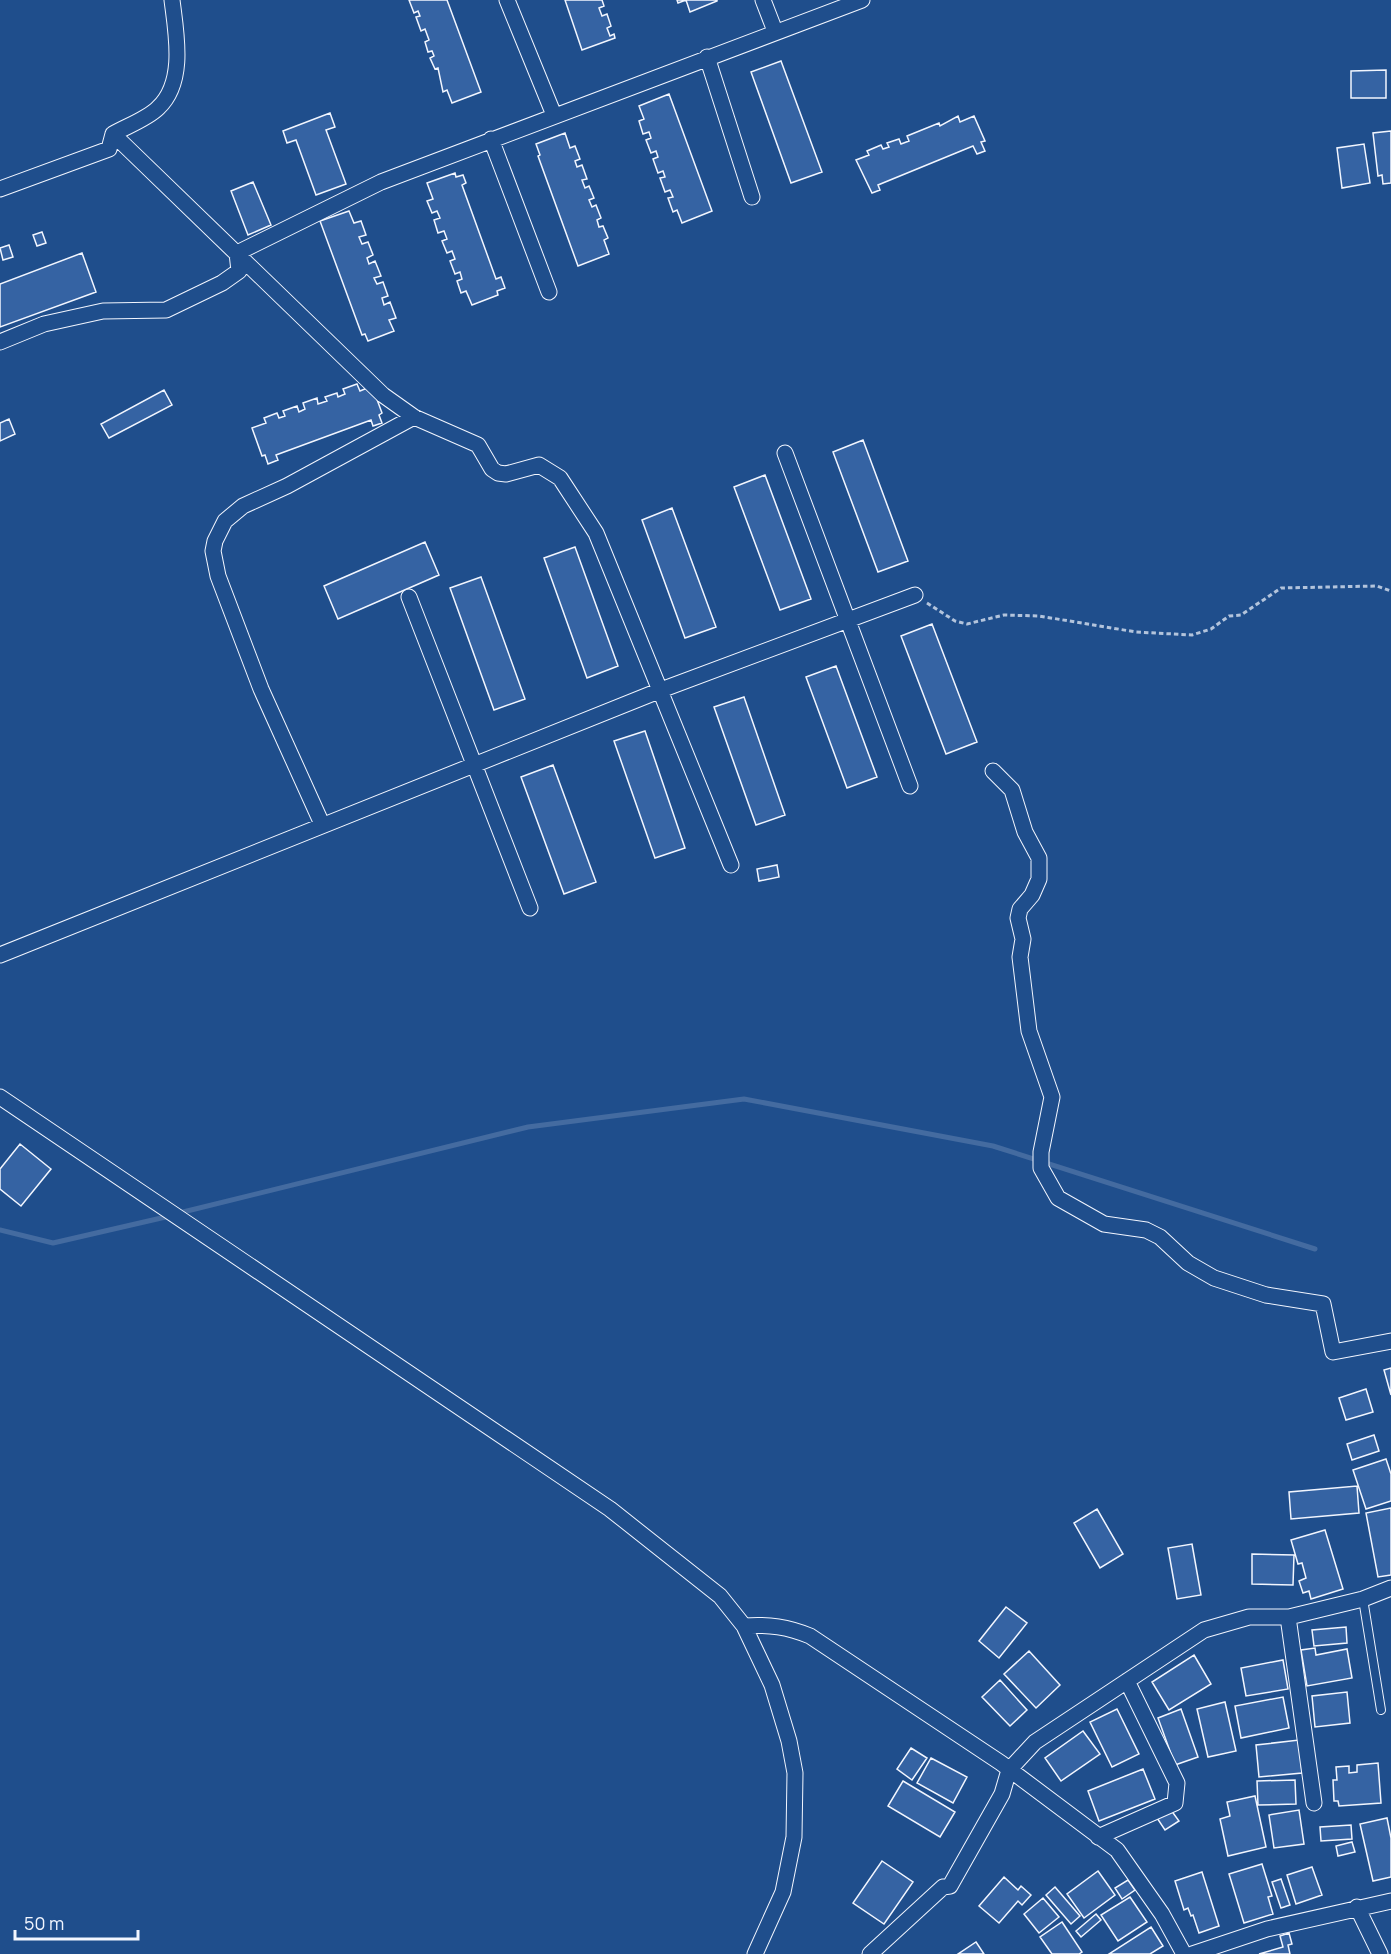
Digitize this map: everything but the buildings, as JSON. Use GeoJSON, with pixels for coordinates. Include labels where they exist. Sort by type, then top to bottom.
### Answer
{"type":"FeatureCollection","features":[{"type":"Feature","properties":{"kind":"street"},"geometry":{"type":"LineString","coordinates":[[0,189],[109,149],[113,134],[158,108],[171,88],[178,46],[172,0]]}},
{"type":"Feature","properties":{"kind":"street"},"geometry":{"type":"LineString","coordinates":[[507,0],[554,115]]}},
{"type":"Feature","properties":{"kind":"street"},"geometry":{"type":"LineString","coordinates":[[763,0],[775,31]]}},
{"type":"Feature","properties":{"kind":"street"},"geometry":{"type":"LineString","coordinates":[[237,253],[381,182],[862,0]]}},
{"type":"Feature","properties":{"kind":"street"},"geometry":{"type":"LineString","coordinates":[[707,57],[752,197]]}},
{"type":"Feature","properties":{"kind":"street"},"geometry":{"type":"LineString","coordinates":[[113,134],[383,395],[414,417],[478,445],[492,469],[498,473],[506,474],[539,465],[561,478],[596,533],[731,866]]}},
{"type":"Feature","properties":{"kind":"street"},"geometry":{"type":"LineString","coordinates":[[491,139],[549,292]]}},
{"type":"Feature","properties":{"kind":"street"},"geometry":{"type":"LineString","coordinates":[[0,342],[44,324],[103,311],[166,310],[222,283],[239,271],[237,253]]}},
{"type":"Feature","properties":{"kind":"street"},"geometry":{"type":"LineString","coordinates":[[322,824],[261,689],[218,576],[213,551],[215,541],[225,522],[243,506],[287,486],[414,417]]}},
{"type":"Feature","properties":{"kind":"street"},"geometry":{"type":"LineString","coordinates":[[784,453],[910,786]]}},
{"type":"Feature","properties":{"kind":"street"},"geometry":{"type":"LineString","coordinates":[[0,955],[661,690],[915,595]]}},
{"type":"Feature","properties":{"kind":"street"},"geometry":{"type":"LineString","coordinates":[[409,597],[530,908]]}},
{"type":"Feature","properties":{"kind":"street"},"geometry":{"type":"LineString","coordinates":[[993,771],[1012,790],[1025,832],[1039,858],[1039,879],[1032,895],[1020,909],[1018,918],[1023,939],[1020,957],[1029,1031],[1052,1097],[1041,1152],[1041,1168],[1058,1197],[1104,1224],[1146,1230],[1160,1237],[1188,1263],[1214,1278],[1266,1295],[1323,1304],[1333,1352],[1391,1341]]}},
{"type":"Feature","properties":{"kind":"street"},"geometry":{"type":"LineString","coordinates":[[0,1097],[610,1509],[720,1596],[744,1626],[772,1685],[789,1741],[795,1773],[794,1837],[783,1892],[755,1954]]}},
{"type":"Feature","properties":{"kind":"street"},"geometry":{"type":"LineString","coordinates":[[870,1954],[944,1887],[950,1886],[1002,1794],[1009,1770],[1035,1742],[1204,1630],[1249,1617],[1288,1617],[1363,1599],[1391,1588]]}},
{"type":"Feature","properties":{"kind":"street"},"geometry":{"type":"LineString","coordinates":[[1288,1617],[1314,1803]]}},
{"type":"Feature","properties":{"kind":"street"},"geometry":{"type":"LineString","coordinates":[[744,1626],[766,1624],[789,1628],[827,1646],[1009,1770],[1117,1850],[1136,1876],[1184,1954]]}},
{"type":"Feature","properties":{"kind":"street"},"geometry":{"type":"LineString","coordinates":[[752,1642],[766,1624]]}},
{"type":"Feature","properties":{"kind":"street"},"geometry":{"type":"LineString","coordinates":[[1098,1837],[1175,1803],[1177,1783],[1127,1681]]}},
{"type":"Feature","properties":{"kind":"street"},"geometry":{"type":"LineString","coordinates":[[1192,1954],[1267,1929],[1391,1901]]}},
{"type":"Feature","properties":{"kind":"street"},"geometry":{"type":"LineString","coordinates":[[1357,1907],[1380,1954]]}},
{"type":"Feature","properties":{"kind":"lane"},"geometry":{"type":"LineString","coordinates":[[1363,1599],[1381,1710]]}},
{"type":"Feature","properties":{"kind":"path"},"geometry":{"type":"LineString","coordinates":[[915,595],[955,621],[968,624],[1004,615],[1039,616],[1136,632],[1192,635],[1211,629],[1230,616],[1241,615],[1281,588],[1377,586],[1391,591]]}},
{"type":"Feature","properties":{"kind":"waterway"},"geometry":{"type":"LineString","coordinates":[[179,1213],[528,1127],[744,1099],[993,1146],[1315,1249]]}},
{"type":"Feature","properties":{"kind":"waterway"},"geometry":{"type":"LineString","coordinates":[[0,1230],[53,1243],[170,1216]]}}]}
